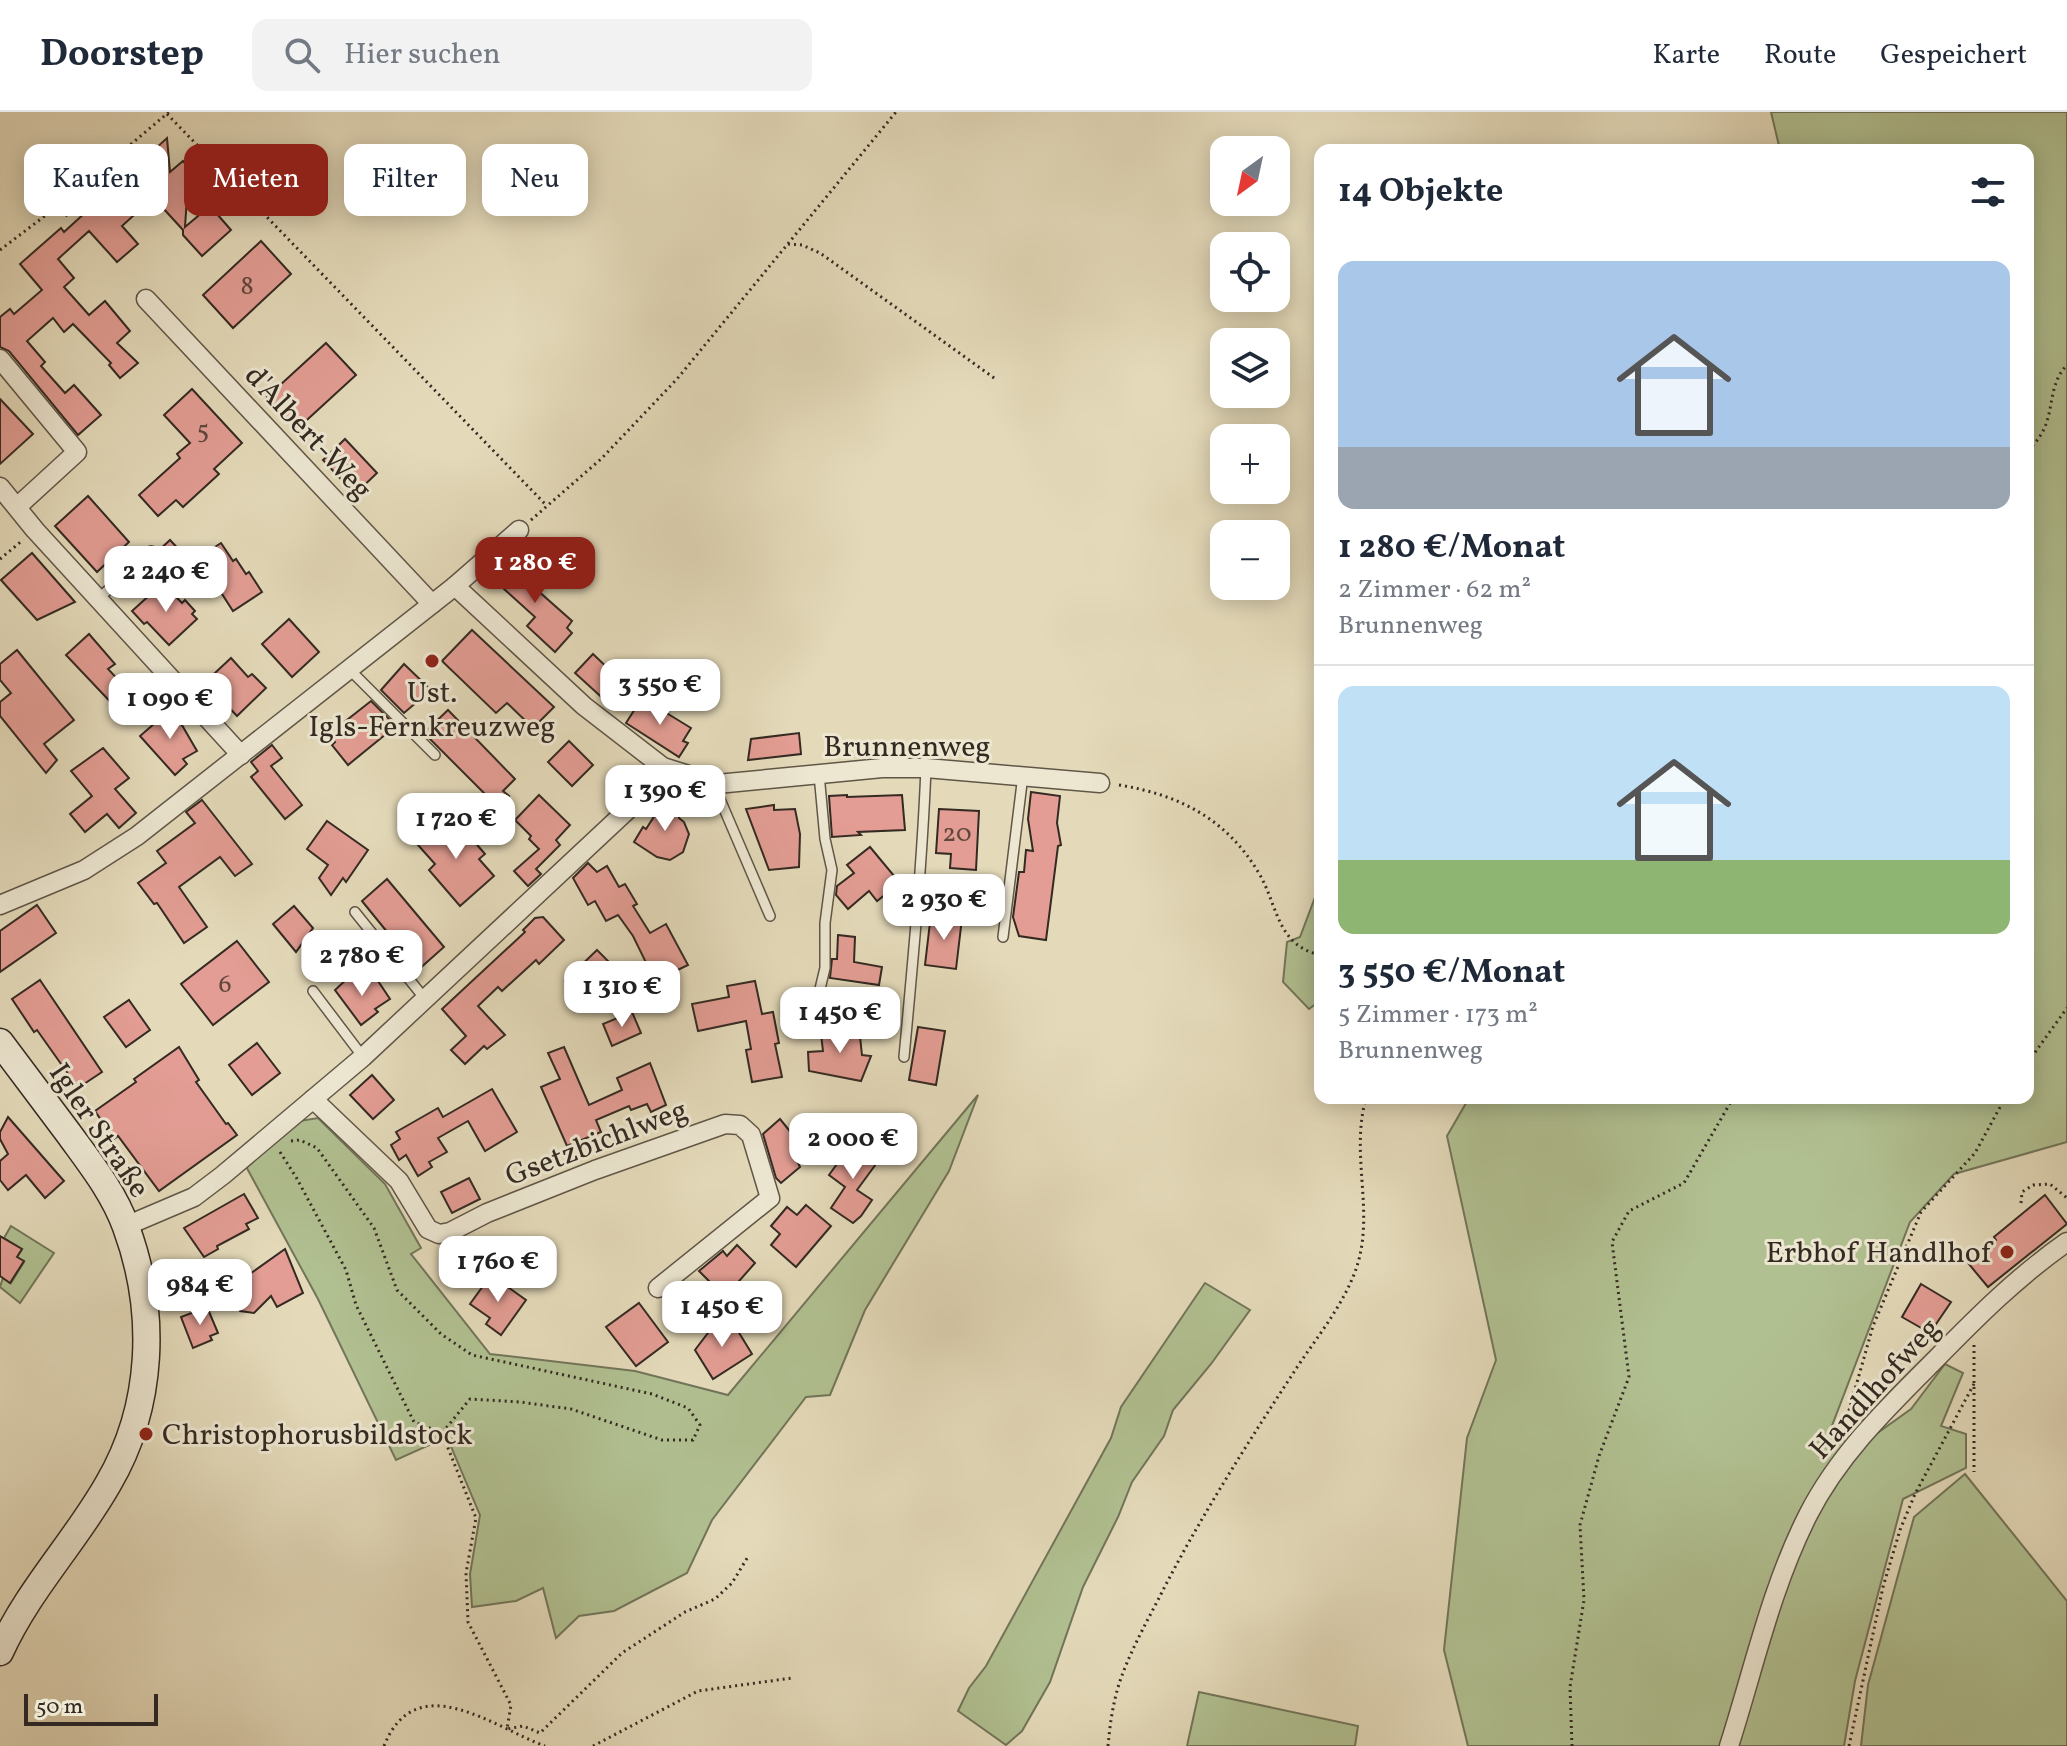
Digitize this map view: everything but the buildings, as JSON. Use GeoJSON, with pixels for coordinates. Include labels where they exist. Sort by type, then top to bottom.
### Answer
{"type":"FeatureCollection","features":[{"type":"Feature","properties":{"kind":"main road","name":"Igler Straße"},"geometry":{"type":"LineString","coordinates":[[0,1042],[86,1158],[126,1226],[146,1312],[145,1375],[132,1430],[108,1484],[26,1601],[0,1652]]}},
{"type":"Feature","properties":{"kind":"street","name":"d'Albert-Weg"},"geometry":{"type":"LineString","coordinates":[[146,299],[432,604]]}},
{"type":"Feature","properties":{"kind":"street"},"geometry":{"type":"LineString","coordinates":[[0,359],[77,452],[17,507]]}},
{"type":"Feature","properties":{"kind":"street"},"geometry":{"type":"LineString","coordinates":[[0,487],[35,530],[241,755]]}},
{"type":"Feature","properties":{"kind":"street"},"geometry":{"type":"LineString","coordinates":[[0,905],[43,889],[100,861],[241,755],[455,586],[519,530]]}},
{"type":"Feature","properties":{"kind":"street","name":"Brunnenweg"},"geometry":{"type":"LineString","coordinates":[[455,586],[584,706],[663,767],[713,783],[882,768],[926,768],[1100,783]]}},
{"type":"Feature","properties":{"kind":"street"},"geometry":{"type":"LineString","coordinates":[[126,1226],[194,1197],[363,1057],[636,802],[663,767]]}},
{"type":"Feature","properties":{"kind":"street","name":"Gsetzbichlweg"},"geometry":{"type":"LineString","coordinates":[[313,1099],[399,1181],[428,1229],[439,1234],[660,1146],[725,1124],[740,1125],[751,1135],[770,1198],[658,1288]]}},
{"type":"Feature","properties":{"kind":"street","name":"Handlhofweg"},"geometry":{"type":"LineString","coordinates":[[1729,1746],[1771,1606],[1797,1538],[1829,1478],[1879,1416],[1973,1321],[2010,1285],[2067,1242]]}},
{"type":"Feature","properties":{"kind":"lane"},"geometry":{"type":"LineString","coordinates":[[98,599],[151,551]]}},
{"type":"Feature","properties":{"kind":"lane"},"geometry":{"type":"LineString","coordinates":[[349,669],[435,755]]}},
{"type":"Feature","properties":{"kind":"lane"},"geometry":{"type":"LineString","coordinates":[[904,1057],[919,913],[926,768]]}},
{"type":"Feature","properties":{"kind":"lane"},"geometry":{"type":"LineString","coordinates":[[819,774],[825,839],[832,870],[825,923],[825,968],[820,989]]}},
{"type":"Feature","properties":{"kind":"lane"},"geometry":{"type":"LineString","coordinates":[[1003,937],[1023,775]]}},
{"type":"Feature","properties":{"kind":"lane"},"geometry":{"type":"LineString","coordinates":[[713,783],[770,916]]}},
{"type":"Feature","properties":{"kind":"lane"},"geometry":{"type":"LineString","coordinates":[[355,912],[425,999]]}},
{"type":"Feature","properties":{"kind":"lane"},"geometry":{"type":"LineString","coordinates":[[313,991],[363,1057]]}},
{"type":"Feature","properties":{"kind":"path"},"geometry":{"type":"LineString","coordinates":[[519,530],[601,459],[677,379],[896,112]]}},
{"type":"Feature","properties":{"kind":"path"},"geometry":{"type":"LineString","coordinates":[[131,144],[168,113],[547,506]]}},
{"type":"Feature","properties":{"kind":"path"},"geometry":{"type":"LineString","coordinates":[[0,250],[45,216]]}},
{"type":"Feature","properties":{"kind":"path"},"geometry":{"type":"LineString","coordinates":[[788,244],[802,245],[820,253],[997,380]]}},
{"type":"Feature","properties":{"kind":"path"},"geometry":{"type":"LineString","coordinates":[[2034,443],[2045,430],[2055,384],[2067,365]]}},
{"type":"Feature","properties":{"kind":"path"},"geometry":{"type":"LineString","coordinates":[[0,559],[35,530]]}},
{"type":"Feature","properties":{"kind":"path"},"geometry":{"type":"LineString","coordinates":[[1100,783],[1142,790],[1184,803],[1215,821],[1229,833],[1261,876],[1283,932],[1314,952]]}},
{"type":"Feature","properties":{"kind":"path"},"geometry":{"type":"LineString","coordinates":[[2034,1054],[2067,1008]]}},
{"type":"Feature","properties":{"kind":"path"},"geometry":{"type":"LineString","coordinates":[[1108,1746],[1114,1704],[1128,1659],[1173,1570],[1354,1276],[1362,1251],[1366,1221],[1359,1143],[1365,1104]]}},
{"type":"Feature","properties":{"kind":"path"},"geometry":{"type":"LineString","coordinates":[[1572,1746],[1570,1687],[1584,1600],[1580,1525],[1599,1456],[1629,1377],[1612,1242],[1629,1211],[1684,1183],[1730,1104]]}},
{"type":"Feature","properties":{"kind":"path"},"geometry":{"type":"LineString","coordinates":[[1843,1431],[1873,1326],[1921,1212],[1975,1153],[2002,1104]]}},
{"type":"Feature","properties":{"kind":"path"},"geometry":{"type":"LineString","coordinates":[[257,1146],[300,1140],[317,1148],[374,1228],[397,1290],[441,1334],[472,1355],[652,1394],[688,1408],[700,1425],[693,1440],[662,1440],[571,1409],[470,1399],[442,1433]]}},
{"type":"Feature","properties":{"kind":"path"},"geometry":{"type":"LineString","coordinates":[[257,1146],[283,1153],[346,1270],[356,1305],[414,1422],[442,1433],[476,1518],[466,1573],[468,1622],[511,1705],[507,1729]]}},
{"type":"Feature","properties":{"kind":"path"},"geometry":{"type":"LineString","coordinates":[[2021,1203],[2022,1192],[2033,1185],[2050,1184],[2067,1198]]}},
{"type":"Feature","properties":{"kind":"path"},"geometry":{"type":"LineString","coordinates":[[1973,1321],[1974,1472]]}},
{"type":"Feature","properties":{"kind":"path"},"geometry":{"type":"LineString","coordinates":[[1849,1746],[1883,1587],[1900,1530],[1915,1494],[1975,1382]]}},
{"type":"Feature","properties":{"kind":"path"},"geometry":{"type":"LineString","coordinates":[[507,1729],[523,1726],[540,1733],[622,1653],[685,1612],[715,1599],[732,1583],[749,1555]]}},
{"type":"Feature","properties":{"kind":"path"},"geometry":{"type":"LineString","coordinates":[[593,1746],[698,1691],[792,1678]]}},
{"type":"Feature","properties":{"kind":"path"},"geometry":{"type":"LineString","coordinates":[[384,1746],[399,1721],[424,1706],[445,1705],[545,1746]]}},
{"type":"Feature","properties":{"kind":"green space"},"geometry":{"type":"Polygon","coordinates":[[[1771,112],[2067,112],[2067,1142],[1954,1174],[1910,1222],[1830,1431],[1855,1449],[1911,1409],[1945,1364],[1963,1373],[1941,1426],[1966,1434],[1966,1468],[1903,1499],[1855,1681],[1844,1746],[1468,1746],[1444,1650],[1467,1438],[1496,1360],[1447,1136],[1466,1104],[2034,1104],[2034,144],[1779,144],[1771,112]]]}},
{"type":"Feature","properties":{"kind":"green space"},"geometry":{"type":"Polygon","coordinates":[[[1314,900],[1314,1005],[1309,1009],[1283,982],[1287,942],[1300,937],[1314,900]]]}},
{"type":"Feature","properties":{"kind":"green space"},"geometry":{"type":"Polygon","coordinates":[[[978,1095],[949,1171],[865,1310],[830,1395],[806,1397],[712,1520],[687,1573],[614,1611],[579,1616],[556,1638],[543,1588],[516,1601],[472,1607],[470,1574],[480,1515],[447,1437],[396,1460],[318,1299],[242,1159],[294,1122],[318,1118],[385,1184],[421,1248],[411,1254],[490,1354],[635,1371],[728,1395],[978,1095]]]}},
{"type":"Feature","properties":{"kind":"green space"},"geometry":{"type":"Polygon","coordinates":[[[11,1226],[54,1253],[20,1303],[0,1287],[3,1278],[11,1283],[24,1262],[17,1257],[22,1249],[4,1238],[11,1226]]]}},
{"type":"Feature","properties":{"kind":"green space"},"geometry":{"type":"Polygon","coordinates":[[[1205,1283],[1250,1310],[1173,1410],[1164,1436],[1132,1482],[1083,1587],[1050,1682],[1022,1731],[1006,1745],[958,1711],[969,1688],[986,1666],[1111,1438],[1121,1407],[1205,1283]]]}},
{"type":"Feature","properties":{"kind":"green space"},"geometry":{"type":"Polygon","coordinates":[[[1965,1474],[2067,1601],[2067,1746],[1861,1746],[1868,1685],[1914,1517],[1965,1474]]]}},
{"type":"Feature","properties":{"kind":"green space"},"geometry":{"type":"Polygon","coordinates":[[[1199,1692],[1358,1726],[1355,1746],[1187,1746],[1199,1692]]]}},
{"type":"Feature","properties":{"kind":"place","name":"Ust. Igls-Fernkreuzweg"},"geometry":{"type":"Point","coordinates":[432,661]}},
{"type":"Feature","properties":{"kind":"place","name":"Erbhof Handlhof"},"geometry":{"type":"Point","coordinates":[2007,1252]}},
{"type":"Feature","properties":{"kind":"place","name":"Christophorusbildstock"},"geometry":{"type":"Point","coordinates":[146,1434]}}]}
